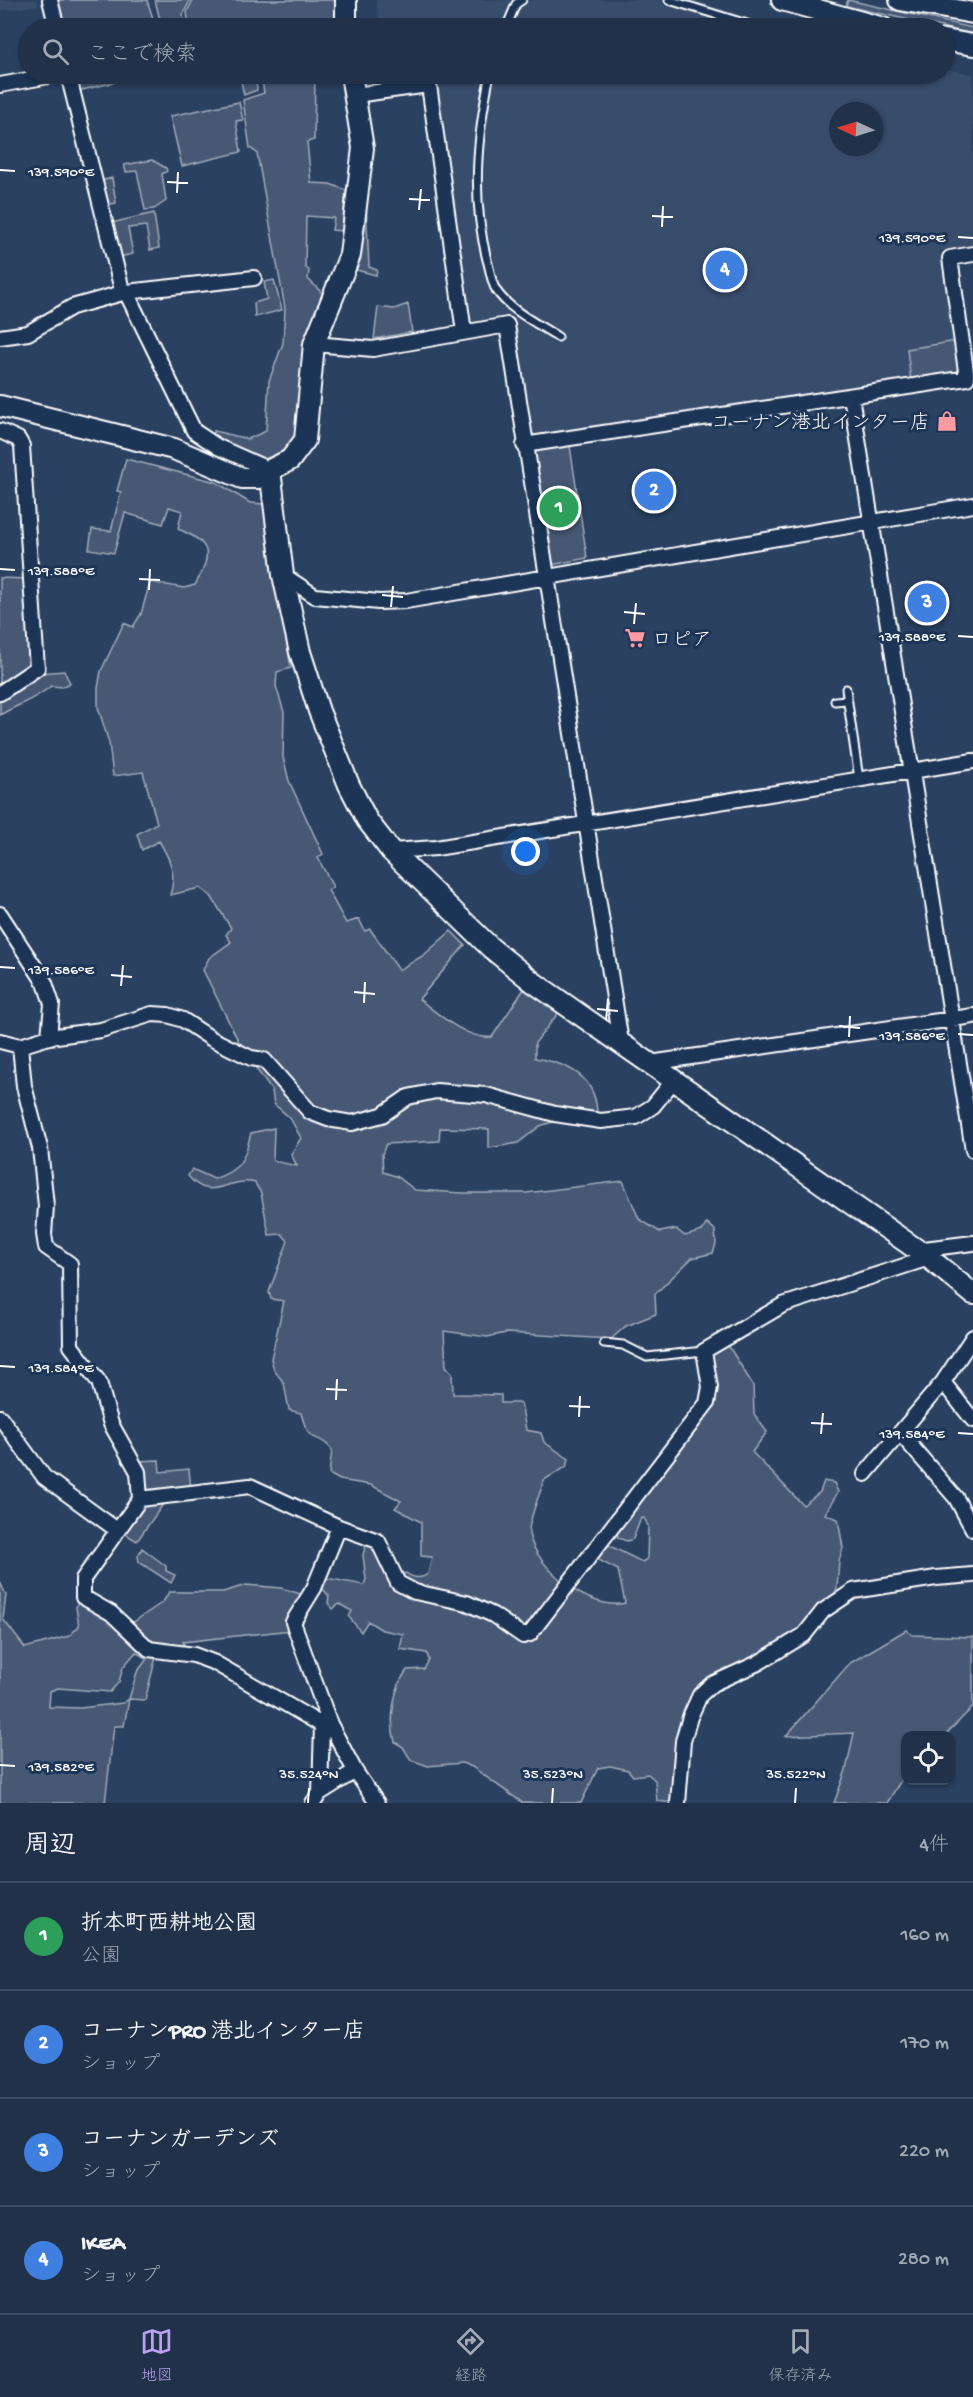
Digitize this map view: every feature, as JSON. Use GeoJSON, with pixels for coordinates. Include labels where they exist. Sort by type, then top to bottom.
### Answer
{"type":"FeatureCollection","features":[{"type":"Feature","properties":{"kind":"street"},"geometry":{"type":"LineString","coordinates":[[50,0],[54,18]]}},
{"type":"Feature","properties":{"kind":"street"},"geometry":{"type":"LineString","coordinates":[[346,0],[346,18]]}},
{"type":"Feature","properties":{"kind":"street"},"geometry":{"type":"LineString","coordinates":[[782,0],[847,18]]}},
{"type":"Feature","properties":{"kind":"street"},"geometry":{"type":"LineString","coordinates":[[900,0],[973,13]]}},
{"type":"Feature","properties":{"kind":"street"},"geometry":{"type":"LineString","coordinates":[[955,42],[973,45]]}},
{"type":"Feature","properties":{"kind":"street"},"geometry":{"type":"LineString","coordinates":[[0,85],[18,82]]}},
{"type":"Feature","properties":{"kind":"street"},"geometry":{"type":"LineString","coordinates":[[70,84],[122,290],[126,292],[194,431],[218,447],[270,470]]}},
{"type":"Feature","properties":{"kind":"street"},"geometry":{"type":"LineString","coordinates":[[0,406],[174,449],[242,478],[259,478],[290,460],[305,440],[314,344],[350,255],[362,174],[363,148],[353,84]]}},
{"type":"Feature","properties":{"kind":"street"},"geometry":{"type":"LineString","coordinates":[[355,95],[429,85],[464,332]]}},
{"type":"Feature","properties":{"kind":"street"},"geometry":{"type":"LineString","coordinates":[[524,445],[968,378],[950,258],[973,254]]}},
{"type":"Feature","properties":{"kind":"street"},"geometry":{"type":"LineString","coordinates":[[0,337],[28,333],[72,307],[126,292],[254,278]]}},
{"type":"Feature","properties":{"kind":"street"},"geometry":{"type":"LineString","coordinates":[[314,344],[373,349],[507,325],[524,445],[621,1042]]}},
{"type":"Feature","properties":{"kind":"street"},"geometry":{"type":"LineString","coordinates":[[851,396],[950,1020],[973,1150]]}},
{"type":"Feature","properties":{"kind":"street"},"geometry":{"type":"LineString","coordinates":[[0,431],[18,439],[22,446],[36,668],[0,693]]}},
{"type":"Feature","properties":{"kind":"street"},"geometry":{"type":"LineString","coordinates":[[270,470],[283,575],[300,651],[319,711],[349,785],[367,820],[391,851],[491,948],[533,982],[922,1254],[973,1294]]}},
{"type":"Feature","properties":{"kind":"street"},"geometry":{"type":"LineString","coordinates":[[283,575],[315,596],[379,602],[406,601],[872,520],[973,505]]}},
{"type":"Feature","properties":{"kind":"street"},"geometry":{"type":"LineString","coordinates":[[391,851],[435,848],[973,761]]}},
{"type":"Feature","properties":{"kind":"street"},"geometry":{"type":"LineString","coordinates":[[0,914],[45,983],[52,1004],[49,1037]]}},
{"type":"Feature","properties":{"kind":"street"},"geometry":{"type":"LineString","coordinates":[[0,1041],[20,1046],[49,1037],[101,1030],[152,1014],[168,1015],[183,1020],[212,1039],[251,1058],[264,1060],[310,1112],[328,1119],[352,1123],[381,1115],[408,1097],[436,1091],[486,1095],[555,1114],[601,1121],[636,1117],[652,1106],[674,1080]]}},
{"type":"Feature","properties":{"kind":"street"},"geometry":{"type":"LineString","coordinates":[[650,1063],[973,1016]]}},
{"type":"Feature","properties":{"kind":"street"},"geometry":{"type":"LineString","coordinates":[[20,1046],[24,1086],[40,1148],[46,1206],[44,1234],[46,1247],[70,1264],[71,1346],[99,1382],[111,1424],[138,1472],[140,1499],[83,1579],[83,1597],[111,1613],[149,1648],[194,1655],[215,1663],[326,1725]]}},
{"type":"Feature","properties":{"kind":"street"},"geometry":{"type":"LineString","coordinates":[[140,1499],[250,1486],[339,1527],[378,1541],[398,1583],[415,1592],[466,1603],[493,1615],[523,1636],[530,1634],[707,1403],[710,1387],[704,1351],[783,1305],[922,1254],[973,1243]]}},
{"type":"Feature","properties":{"kind":"street"},"geometry":{"type":"LineString","coordinates":[[866,1474],[943,1382],[973,1337]]}},
{"type":"Feature","properties":{"kind":"street"},"geometry":{"type":"LineString","coordinates":[[943,1382],[973,1420]]}},
{"type":"Feature","properties":{"kind":"street"},"geometry":{"type":"LineString","coordinates":[[0,1418],[44,1477],[117,1530]]}},
{"type":"Feature","properties":{"kind":"street"},"geometry":{"type":"LineString","coordinates":[[900,1433],[956,1497],[973,1529]]}},
{"type":"Feature","properties":{"kind":"street"},"geometry":{"type":"LineString","coordinates":[[339,1527],[314,1588],[293,1622],[326,1725],[377,1803]]}},
{"type":"Feature","properties":{"kind":"street"},"geometry":{"type":"LineString","coordinates":[[678,1803],[683,1741],[700,1695],[712,1684],[758,1663],[804,1635],[823,1611],[853,1591],[936,1578],[973,1575]]}},
{"type":"Feature","properties":{"kind":"street"},"geometry":{"type":"LineString","coordinates":[[317,1798],[326,1725]]}},
{"type":"Feature","properties":{"kind":"street"},"geometry":{"type":"LineString","coordinates":[[317,1798],[355,1771]]}},
{"type":"Feature","properties":{"kind":"lane"},"geometry":{"type":"LineString","coordinates":[[669,0],[728,18]]}},
{"type":"Feature","properties":{"kind":"lane"},"geometry":{"type":"LineString","coordinates":[[511,18],[519,1]]}},
{"type":"Feature","properties":{"kind":"lane"},"geometry":{"type":"LineString","coordinates":[[488,84],[480,121],[476,189],[481,236],[492,278],[495,288],[504,300],[558,337]]}},
{"type":"Feature","properties":{"kind":"lane"},"geometry":{"type":"LineString","coordinates":[[846,688],[859,779]]}},
{"type":"Feature","properties":{"kind":"lane"},"geometry":{"type":"LineString","coordinates":[[835,701],[847,700]]}},
{"type":"Feature","properties":{"kind":"lane"},"geometry":{"type":"LineString","coordinates":[[604,1342],[623,1345],[647,1357],[704,1351]]}},
{"type":"Feature","properties":{"kind":"shaded area"},"geometry":{"type":"Polygon","coordinates":[[[0,0],[37,0],[38,5],[0,11],[0,0]]]}},
{"type":"Feature","properties":{"kind":"shaded area"},"geometry":{"type":"Polygon","coordinates":[[[57,0],[147,0],[153,18],[62,18],[57,0]]]}},
{"type":"Feature","properties":{"kind":"shaded area"},"geometry":{"type":"Polygon","coordinates":[[[155,0],[190,0],[183,18],[160,18],[155,0]]]}},
{"type":"Feature","properties":{"kind":"shaded area"},"geometry":{"type":"Polygon","coordinates":[[[193,0],[338,0],[337,18],[188,18],[187,12],[193,0]]]}},
{"type":"Feature","properties":{"kind":"shaded area"},"geometry":{"type":"Polygon","coordinates":[[[376,0],[695,0],[747,18],[379,18],[376,0]]]}},
{"type":"Feature","properties":{"kind":"shaded area"},"geometry":{"type":"Polygon","coordinates":[[[848,0],[928,18],[900,18],[846,6],[848,0]]]}},
{"type":"Feature","properties":{"kind":"shaded area"},"geometry":{"type":"Polygon","coordinates":[[[955,24],[973,28],[973,34],[955,30],[955,24]]]}},
{"type":"Feature","properties":{"kind":"shaded area"},"geometry":{"type":"Polygon","coordinates":[[[955,71],[973,74],[973,246],[940,251],[957,372],[528,439],[510,322],[475,327],[468,322],[436,84],[955,84],[955,71]]]}},
{"type":"Feature","properties":{"kind":"shaded area"},"geometry":{"type":"Polygon","coordinates":[[[76,84],[107,84],[78,91],[76,84]]]}},
{"type":"Feature","properties":{"kind":"shaded area"},"geometry":{"type":"Polygon","coordinates":[[[242,84],[256,84],[257,90],[244,95],[242,84]]]}},
{"type":"Feature","properties":{"kind":"shaded area"},"geometry":{"type":"Polygon","coordinates":[[[263,84],[315,84],[314,140],[307,142],[311,183],[330,184],[346,190],[342,231],[332,230],[334,218],[306,216],[305,267],[309,270],[308,279],[325,296],[298,430],[287,449],[265,459],[235,448],[213,436],[214,431],[248,439],[266,431],[269,381],[283,343],[285,308],[257,153],[250,148],[243,100],[264,93],[263,84]]]}},
{"type":"Feature","properties":{"kind":"shaded area"},"geometry":{"type":"Polygon","coordinates":[[[358,84],[384,84],[358,87],[358,84]]]}},
{"type":"Feature","properties":{"kind":"shaded area"},"geometry":{"type":"Polygon","coordinates":[[[239,102],[243,120],[236,121],[241,152],[182,166],[170,116],[239,102]]]}},
{"type":"Feature","properties":{"kind":"shaded area"},"geometry":{"type":"Polygon","coordinates":[[[152,160],[166,168],[167,171],[162,174],[166,201],[154,209],[145,210],[137,171],[126,172],[124,165],[152,160]]]}},
{"type":"Feature","properties":{"kind":"shaded area"},"geometry":{"type":"Polygon","coordinates":[[[112,178],[116,203],[107,205],[101,181],[112,178]]]}},
{"type":"Feature","properties":{"kind":"shaded area"},"geometry":{"type":"Polygon","coordinates":[[[366,203],[369,267],[377,270],[376,275],[356,270],[362,247],[366,203]]]}},
{"type":"Feature","properties":{"kind":"shaded area"},"geometry":{"type":"Polygon","coordinates":[[[154,213],[159,248],[150,250],[146,226],[128,228],[133,254],[119,257],[111,223],[154,213]]]}},
{"type":"Feature","properties":{"kind":"shaded area"},"geometry":{"type":"Polygon","coordinates":[[[274,280],[282,310],[255,317],[254,303],[267,299],[264,282],[274,280]]]}},
{"type":"Feature","properties":{"kind":"shaded area"},"geometry":{"type":"Polygon","coordinates":[[[408,304],[412,332],[374,339],[378,307],[394,309],[408,304]]]}},
{"type":"Feature","properties":{"kind":"shaded area"},"geometry":{"type":"Polygon","coordinates":[[[957,341],[962,374],[911,382],[907,349],[957,341]]]}},
{"type":"Feature","properties":{"kind":"shaded area"},"geometry":{"type":"Polygon","coordinates":[[[570,446],[587,558],[551,565],[531,457],[534,450],[570,446]]]}},
{"type":"Feature","properties":{"kind":"shaded area"},"geometry":{"type":"Polygon","coordinates":[[[126,459],[216,482],[250,503],[263,504],[291,668],[277,672],[276,686],[284,712],[283,757],[289,781],[323,854],[318,858],[333,887],[328,890],[346,923],[359,919],[365,931],[370,929],[399,970],[424,955],[451,931],[465,945],[419,999],[463,1030],[482,1037],[492,1037],[524,989],[559,1012],[535,1043],[535,1058],[572,1070],[589,1085],[594,1096],[597,1123],[562,1119],[540,1126],[518,1143],[489,1148],[489,1129],[440,1128],[439,1141],[386,1144],[382,1154],[383,1172],[398,1177],[415,1190],[462,1193],[526,1193],[623,1181],[639,1219],[660,1232],[676,1229],[685,1236],[702,1231],[707,1223],[715,1230],[716,1244],[713,1253],[692,1258],[655,1294],[656,1314],[626,1326],[611,1339],[506,1333],[487,1337],[444,1331],[446,1366],[452,1373],[453,1394],[501,1395],[501,1403],[521,1403],[526,1430],[541,1433],[544,1442],[569,1459],[566,1467],[544,1480],[530,1523],[529,1534],[542,1560],[566,1585],[581,1594],[596,1601],[611,1604],[625,1603],[618,1570],[595,1558],[606,1544],[642,1562],[647,1559],[648,1526],[644,1518],[641,1518],[633,1539],[627,1541],[618,1538],[617,1531],[712,1409],[716,1379],[711,1355],[728,1345],[753,1385],[754,1414],[767,1432],[752,1452],[803,1505],[820,1492],[824,1481],[834,1483],[838,1492],[825,1514],[838,1519],[843,1548],[839,1561],[837,1588],[832,1600],[809,1616],[802,1633],[697,1693],[676,1803],[657,1801],[655,1780],[648,1774],[633,1776],[628,1770],[610,1766],[598,1768],[581,1803],[523,1803],[472,1767],[462,1763],[428,1766],[411,1760],[403,1747],[395,1742],[392,1715],[395,1695],[402,1678],[407,1670],[424,1669],[429,1660],[427,1653],[400,1649],[403,1634],[382,1630],[368,1621],[361,1632],[349,1617],[352,1611],[339,1604],[333,1609],[328,1603],[329,1596],[322,1588],[326,1578],[364,1585],[366,1579],[363,1555],[367,1540],[376,1543],[393,1578],[406,1573],[417,1578],[425,1576],[428,1574],[432,1557],[421,1556],[421,1522],[395,1508],[401,1501],[371,1485],[340,1480],[329,1474],[332,1450],[323,1441],[311,1435],[304,1424],[301,1413],[289,1410],[284,1383],[274,1370],[271,1359],[284,1301],[271,1299],[269,1292],[288,1241],[282,1234],[269,1235],[261,1193],[255,1183],[236,1183],[212,1189],[196,1184],[188,1176],[192,1169],[214,1179],[231,1171],[244,1157],[251,1133],[274,1128],[273,1161],[297,1166],[291,1154],[301,1138],[290,1118],[274,1104],[272,1091],[243,1050],[203,970],[209,958],[231,942],[226,935],[231,928],[211,896],[200,888],[170,895],[172,873],[163,848],[159,841],[142,850],[137,834],[157,823],[143,772],[113,776],[109,743],[98,707],[101,671],[124,623],[133,627],[141,614],[150,582],[184,588],[195,585],[206,557],[206,551],[198,539],[178,529],[182,511],[169,507],[163,524],[125,513],[114,553],[89,549],[92,529],[111,531],[121,492],[117,491],[126,459]]]}},
{"type":"Feature","properties":{"kind":"shaded area"},"geometry":{"type":"Polygon","coordinates":[[[0,578],[28,579],[31,662],[0,685],[0,578]]]}},
{"type":"Feature","properties":{"kind":"shaded area"},"geometry":{"type":"Polygon","coordinates":[[[64,671],[70,683],[63,687],[51,686],[39,695],[0,715],[0,687],[40,673],[64,671]]]}},
{"type":"Feature","properties":{"kind":"shaded area"},"geometry":{"type":"Polygon","coordinates":[[[159,1460],[160,1472],[189,1469],[191,1490],[144,1496],[137,1461],[159,1460]]]}},
{"type":"Feature","properties":{"kind":"shaded area"},"geometry":{"type":"Polygon","coordinates":[[[166,1500],[137,1541],[124,1533],[144,1505],[166,1500]]]}},
{"type":"Feature","properties":{"kind":"shaded area"},"geometry":{"type":"Polygon","coordinates":[[[142,1548],[166,1566],[166,1571],[175,1575],[171,1583],[139,1562],[138,1556],[142,1548]]]}},
{"type":"Feature","properties":{"kind":"shaded area"},"geometry":{"type":"Polygon","coordinates":[[[0,1582],[6,1595],[3,1619],[25,1648],[69,1636],[79,1626],[76,1607],[79,1598],[157,1653],[145,1700],[129,1699],[124,1726],[114,1726],[105,1803],[0,1803],[0,1582]],[[136,1652],[123,1667],[119,1682],[110,1692],[58,1688],[50,1691],[49,1707],[80,1708],[123,1703],[129,1699],[137,1672],[147,1659],[136,1652]]]}},
{"type":"Feature","properties":{"kind":"shaded area"},"geometry":{"type":"Polygon","coordinates":[[[246,1585],[281,1588],[304,1595],[291,1630],[183,1642],[186,1650],[150,1647],[129,1625],[163,1602],[169,1592],[223,1592],[246,1585]]]}},
{"type":"Feature","properties":{"kind":"shaded area"},"geometry":{"type":"Polygon","coordinates":[[[906,1630],[912,1635],[973,1637],[973,1707],[949,1731],[901,1731],[901,1780],[887,1803],[834,1803],[846,1770],[854,1733],[786,1736],[850,1663],[906,1630]]]}},
{"type":"Feature","properties":{"kind":"place","name":"IKEA"},"geometry":{"type":"Point","coordinates":[725,270]}},
{"type":"Feature","properties":{"kind":"place","name":"コーナン港北インター店"},"geometry":{"type":"Point","coordinates":[947,421]}},
{"type":"Feature","properties":{"kind":"place","name":"コーナンPRO 港北インター店"},"geometry":{"type":"Point","coordinates":[654,491]}},
{"type":"Feature","properties":{"kind":"place","name":"折本町西耕地公園"},"geometry":{"type":"Point","coordinates":[559,508]}},
{"type":"Feature","properties":{"kind":"place","name":"コーナンガーデンズ"},"geometry":{"type":"Point","coordinates":[927,603]}},
{"type":"Feature","properties":{"kind":"place","name":"ロピア"},"geometry":{"type":"Point","coordinates":[635,638]}}]}
